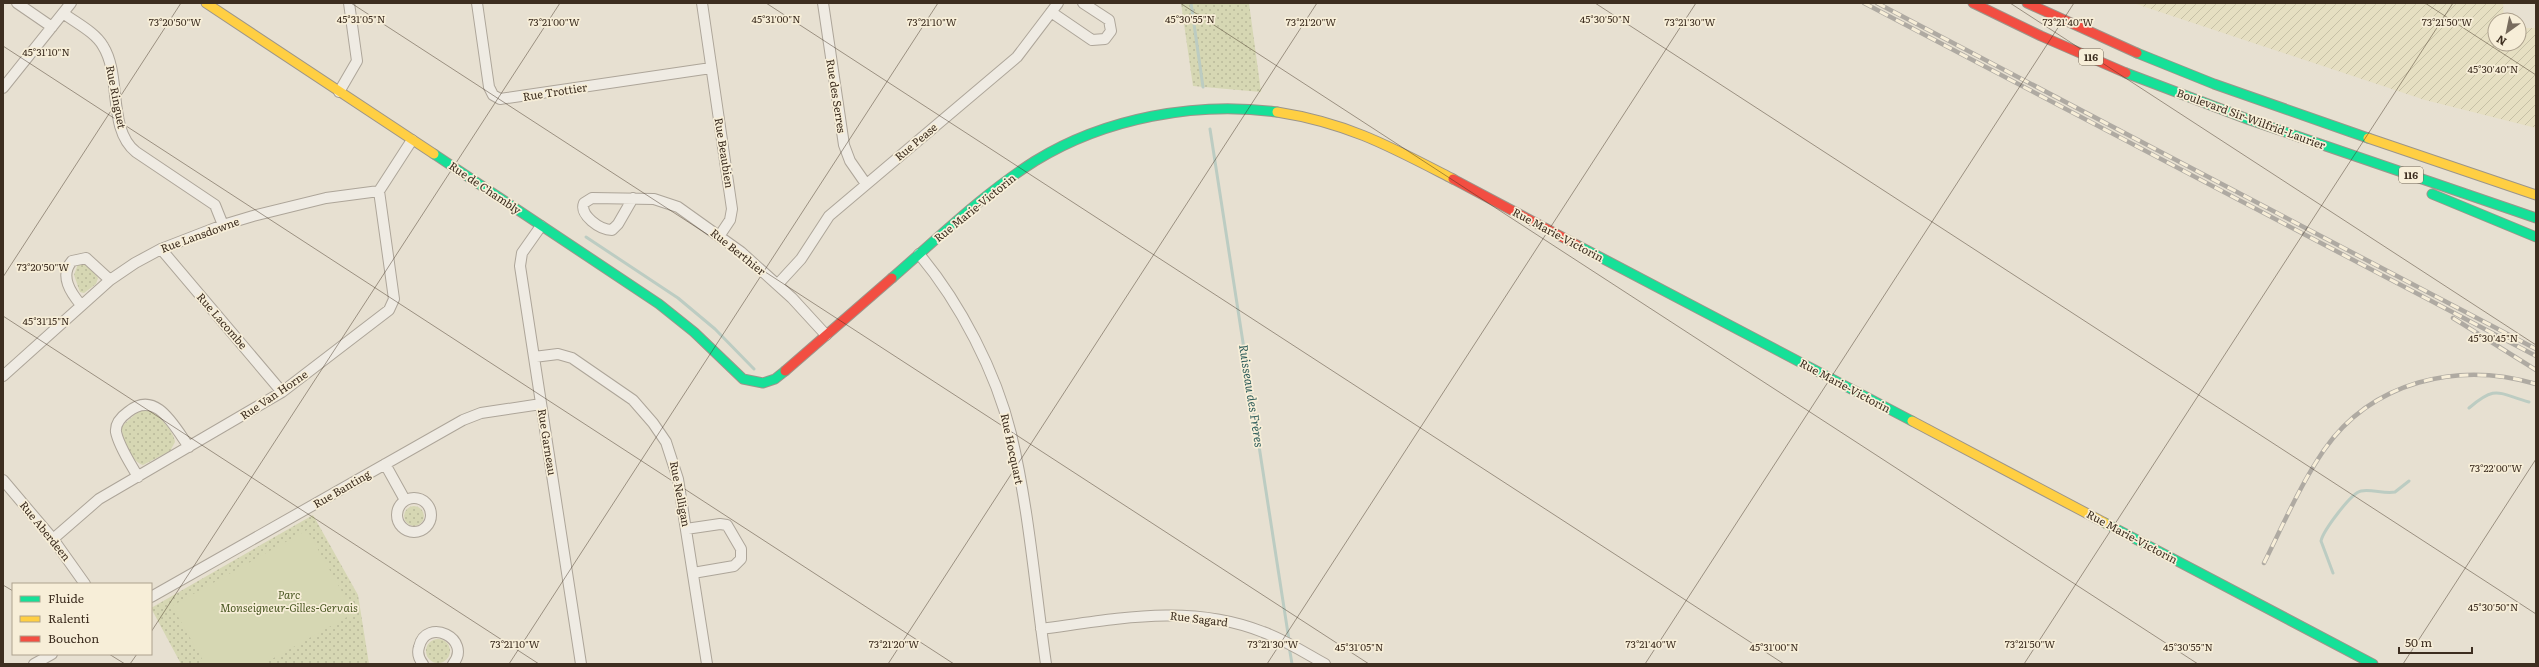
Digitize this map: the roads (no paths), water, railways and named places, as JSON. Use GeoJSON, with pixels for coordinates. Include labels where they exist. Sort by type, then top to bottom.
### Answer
{"type":"FeatureCollection","features":[{"type":"Feature","properties":{"kind":"main road","name":"Rue de Chambly"},"geometry":{"type":"LineString","coordinates":[[206,3],[659,304],[694,332],[739,377],[755,383]]}},
{"type":"Feature","properties":{"kind":"main road","name":"Boulevard Sir-Wilfrid-Laurier"},"geometry":{"type":"LineString","coordinates":[[1973,3],[2120,69],[2286,133],[2536,218]]}},
{"type":"Feature","properties":{"kind":"main road","name":"Boulevard Sir-Wilfrid-Laurier"},"geometry":{"type":"LineString","coordinates":[[2027,3],[2100,38],[2243,94],[2536,195]]}},
{"type":"Feature","properties":{"kind":"main road","name":"Rue Marie-Victorin"},"geometry":{"type":"LineString","coordinates":[[755,383],[775,379],[970,209],[1009,179],[1051,152],[1097,132],[1148,118],[1222,109],[1271,111],[1324,121],[1393,148],[2373,664]]}},
{"type":"Feature","properties":{"kind":"main road"},"geometry":{"type":"LineString","coordinates":[[2286,133],[2536,237]]}},
{"type":"Feature","properties":{"kind":"main road"},"geometry":{"type":"LineString","coordinates":[[2504,183],[2536,186]]}},
{"type":"Feature","properties":{"kind":"street"},"geometry":{"type":"LineString","coordinates":[[17,3],[52,27]]}},
{"type":"Feature","properties":{"kind":"street"},"geometry":{"type":"LineString","coordinates":[[3,88],[71,3]]}},
{"type":"Feature","properties":{"kind":"street"},"geometry":{"type":"LineString","coordinates":[[339,92],[357,61],[349,3]]}},
{"type":"Feature","properties":{"kind":"street","name":"Rue Trottier"},"geometry":{"type":"LineString","coordinates":[[477,3],[490,90],[500,99],[711,68]]}},
{"type":"Feature","properties":{"kind":"street","name":"Rue Beaubien"},"geometry":{"type":"LineString","coordinates":[[702,3],[732,209],[730,220],[720,235]]}},
{"type":"Feature","properties":{"kind":"street","name":"Rue des Serres"},"geometry":{"type":"LineString","coordinates":[[822,3],[844,145],[850,161],[866,184]]}},
{"type":"Feature","properties":{"kind":"street","name":"Rue Pease"},"geometry":{"type":"LineString","coordinates":[[778,284],[808,249],[826,219],[1017,57],[1058,3]]}},
{"type":"Feature","properties":{"kind":"street"},"geometry":{"type":"LineString","coordinates":[[1052,12],[1092,40],[1105,39],[1111,31],[1109,20],[1083,3]]}},
{"type":"Feature","properties":{"kind":"street","name":"Rue Ringuet"},"geometry":{"type":"LineString","coordinates":[[63,13],[97,39],[105,50],[121,129],[128,144],[136,152],[214,205],[224,225]]}},
{"type":"Feature","properties":{"kind":"street"},"geometry":{"type":"LineString","coordinates":[[379,191],[412,140]]}},
{"type":"Feature","properties":{"kind":"street","name":"Rue Lansdowne"},"geometry":{"type":"LineString","coordinates":[[3,376],[110,280],[135,263],[161,249],[224,225],[326,198],[379,191]]}},
{"type":"Feature","properties":{"kind":"street","name":"Rue Van Horne"},"geometry":{"type":"LineString","coordinates":[[53,539],[94,502],[282,392],[385,314],[392,305],[393,296],[379,191]]}},
{"type":"Feature","properties":{"kind":"street","name":"Rue Berthier"},"geometry":{"type":"LineString","coordinates":[[633,198],[618,224],[612,230],[605,228],[585,215],[583,211],[583,205],[590,198],[633,198],[654,199],[673,204],[720,235],[778,284],[826,336]]}},
{"type":"Feature","properties":{"kind":"street","name":"Rue Garneau"},"geometry":{"type":"LineString","coordinates":[[540,226],[524,250],[520,263],[581,664]]}},
{"type":"Feature","properties":{"kind":"street","name":"Rue Lacombe"},"geometry":{"type":"LineString","coordinates":[[161,249],[282,392]]}},
{"type":"Feature","properties":{"kind":"street","name":"Rue Hocquart"},"geometry":{"type":"LineString","coordinates":[[919,254],[930,267],[974,340],[993,380],[1006,416],[1018,468],[1046,664]]}},
{"type":"Feature","properties":{"kind":"street"},"geometry":{"type":"LineString","coordinates":[[81,305],[71,291],[66,278],[67,268],[72,261],[86,258],[110,280]]}},
{"type":"Feature","properties":{"kind":"street","name":"Rue Nelligan"},"geometry":{"type":"LineString","coordinates":[[534,357],[558,354],[568,356],[625,394],[648,416],[662,435],[672,456],[694,573],[708,664]]}},
{"type":"Feature","properties":{"kind":"street"},"geometry":{"type":"LineString","coordinates":[[138,477],[118,438],[116,428],[120,418],[136,406],[148,403],[157,407],[189,447]]}},
{"type":"Feature","properties":{"kind":"street","name":"Rue Banting"},"geometry":{"type":"LineString","coordinates":[[152,596],[468,417],[541,404]]}},
{"type":"Feature","properties":{"kind":"street"},"geometry":{"type":"LineString","coordinates":[[385,464],[405,500]]}},
{"type":"Feature","properties":{"kind":"street","name":"Rue Aberdeen"},"geometry":{"type":"LineString","coordinates":[[3,480],[53,539],[84,583]]}},
{"type":"Feature","properties":{"kind":"street"},"geometry":{"type":"LineString","coordinates":[[686,529],[720,524],[727,525],[742,552],[741,559],[734,566],[694,573]]}},
{"type":"Feature","properties":{"kind":"street","name":"Rue Sagard"},"geometry":{"type":"LineString","coordinates":[[1041,629],[1148,615],[1184,614],[1226,620],[1264,632],[1326,664]]}},
{"type":"Feature","properties":{"kind":"street"},"geometry":{"type":"LineString","coordinates":[[423,664],[419,655],[420,642],[430,633],[436,631],[448,634],[456,644],[457,656],[453,664]]}},
{"type":"Feature","properties":{"kind":"street"},"geometry":{"type":"LineString","coordinates":[[34,664],[50,655]]}},
{"type":"Feature","properties":{"kind":"waterway","name":"Ruisseau des Frères"},"geometry":{"type":"LineString","coordinates":[[1191,3],[1203,87]]}},
{"type":"Feature","properties":{"kind":"waterway","name":"Ruisseau des Frères"},"geometry":{"type":"LineString","coordinates":[[1210,129],[1289,640]]}},
{"type":"Feature","properties":{"kind":"waterway"},"geometry":{"type":"LineString","coordinates":[[586,237],[678,298],[715,329],[754,369]]}},
{"type":"Feature","properties":{"kind":"waterway"},"geometry":{"type":"LineString","coordinates":[[2469,408],[2485,396],[2497,393],[2529,402]]}},
{"type":"Feature","properties":{"kind":"waterway"},"geometry":{"type":"LineString","coordinates":[[2333,573],[2321,541],[2327,529],[2344,505],[2356,493],[2361,491],[2395,492],[2409,481]]}},
{"type":"Feature","properties":{"kind":"waterway","name":"Ruisseau des Frères"},"geometry":{"type":"LineString","coordinates":[[1289,646],[1292,664]]}},
{"type":"Feature","properties":{"kind":"railway"},"geometry":{"type":"LineString","coordinates":[[1864,3],[2536,356]]}},
{"type":"Feature","properties":{"kind":"railway"},"geometry":{"type":"LineString","coordinates":[[1877,3],[2536,349]]}},
{"type":"Feature","properties":{"kind":"railway"},"geometry":{"type":"LineString","coordinates":[[2453,318],[2536,370]]}},
{"type":"Feature","properties":{"kind":"railway"},"geometry":{"type":"LineString","coordinates":[[2264,563],[2299,491],[2315,463],[2344,426],[2366,407],[2392,393],[2419,382],[2447,377],[2477,375],[2506,377],[2536,384]]}},
{"type":"Feature","properties":{"kind":"park label","name":"Parc Monseigneur-Gilles-Gervais"},"geometry":{"type":"Point","coordinates":[289,601]}}]}
